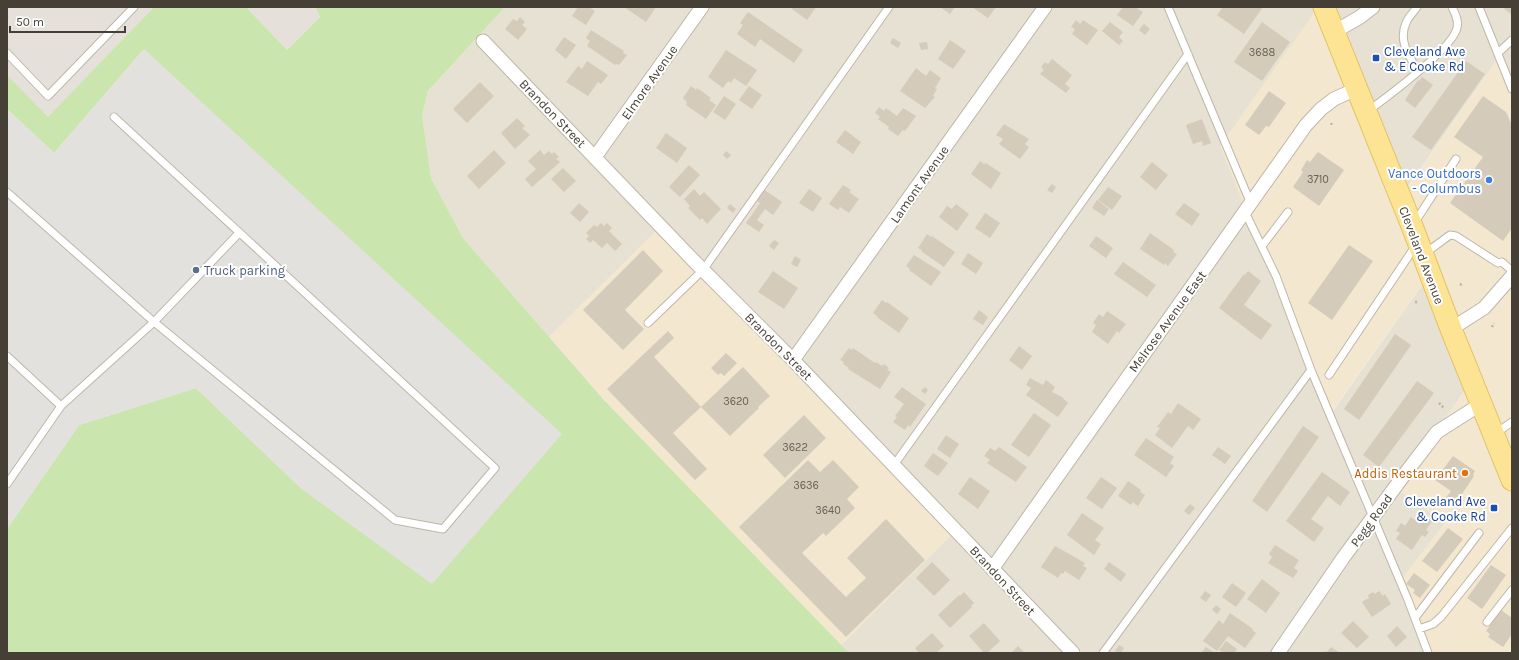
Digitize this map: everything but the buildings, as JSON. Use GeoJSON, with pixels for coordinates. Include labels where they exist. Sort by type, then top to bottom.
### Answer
{"type":"FeatureCollection","features":[{"type":"Feature","properties":{"kind":"main road","name":"Cleveland Avenue"},"geometry":{"type":"LineString","coordinates":[[1324,7],[1512,480]]}},
{"type":"Feature","properties":{"kind":"street","name":"Elmore Avenue"},"geometry":{"type":"LineString","coordinates":[[595,157],[702,7]]}},
{"type":"Feature","properties":{"kind":"street","name":"Lamont Avenue"},"geometry":{"type":"LineString","coordinates":[[793,360],[1045,7]]}},
{"type":"Feature","properties":{"kind":"street"},"geometry":{"type":"LineString","coordinates":[[1334,32],[1360,17],[1373,7]]}},
{"type":"Feature","properties":{"kind":"street","name":"Brandon Street"},"geometry":{"type":"LineString","coordinates":[[483,41],[703,270],[793,360],[1073,653]]}},
{"type":"Feature","properties":{"kind":"street","name":"Melrose Avenue East"},"geometry":{"type":"LineString","coordinates":[[992,569],[1306,126],[1321,109],[1334,99],[1356,89]]}},
{"type":"Feature","properties":{"kind":"street"},"geometry":{"type":"LineString","coordinates":[[1451,329],[1484,308],[1512,276]]}},
{"type":"Feature","properties":{"kind":"street","name":"Pegg Road"},"geometry":{"type":"LineString","coordinates":[[1278,653],[1373,517],[1437,432],[1481,404]]}},
{"type":"Feature","properties":{"kind":"lane"},"geometry":{"type":"LineString","coordinates":[[7,54],[48,96],[134,7]]}},
{"type":"Feature","properties":{"kind":"lane"},"geometry":{"type":"LineString","coordinates":[[648,323],[703,270],[889,7]]}},
{"type":"Feature","properties":{"kind":"lane"},"geometry":{"type":"LineString","coordinates":[[1168,7],[1188,54],[1262,246],[1276,276],[1311,370],[1415,618],[1428,653]]}},
{"type":"Feature","properties":{"kind":"lane"},"geometry":{"type":"LineString","coordinates":[[1417,7],[1406,23],[1403,36],[1404,47],[1418,71]]}},
{"type":"Feature","properties":{"kind":"lane"},"geometry":{"type":"LineString","coordinates":[[1366,112],[1397,90],[1448,44],[1457,29],[1458,22],[1452,7]]}},
{"type":"Feature","properties":{"kind":"lane"},"geometry":{"type":"LineString","coordinates":[[1479,7],[1512,89]]}},
{"type":"Feature","properties":{"kind":"lane"},"geometry":{"type":"LineString","coordinates":[[1498,53],[1512,40]]}},
{"type":"Feature","properties":{"kind":"lane"},"geometry":{"type":"LineString","coordinates":[[894,465],[1188,54]]}},
{"type":"Feature","properties":{"kind":"lane"},"geometry":{"type":"LineString","coordinates":[[7,192],[154,322],[395,520],[443,530],[495,468],[114,117]]}},
{"type":"Feature","properties":{"kind":"lane"},"geometry":{"type":"LineString","coordinates":[[1329,375],[1418,241],[1456,159]]}},
{"type":"Feature","properties":{"kind":"lane"},"geometry":{"type":"LineString","coordinates":[[1262,246],[1288,212]]}},
{"type":"Feature","properties":{"kind":"lane"},"geometry":{"type":"LineString","coordinates":[[7,484],[61,406],[154,322],[239,233]]}},
{"type":"Feature","properties":{"kind":"lane"},"geometry":{"type":"LineString","coordinates":[[1418,241],[1450,235],[1456,236],[1498,263],[1502,262],[1512,271]]}},
{"type":"Feature","properties":{"kind":"lane"},"geometry":{"type":"LineString","coordinates":[[7,356],[61,406]]}},
{"type":"Feature","properties":{"kind":"lane"},"geometry":{"type":"LineString","coordinates":[[1103,653],[1311,370]]}},
{"type":"Feature","properties":{"kind":"lane"},"geometry":{"type":"LineString","coordinates":[[1494,434],[1512,422]]}},
{"type":"Feature","properties":{"kind":"lane"},"geometry":{"type":"LineString","coordinates":[[1419,629],[1433,624],[1442,617],[1512,528]]}},
{"type":"Feature","properties":{"kind":"lane"},"geometry":{"type":"LineString","coordinates":[[1415,618],[1479,533]]}},
{"type":"Feature","properties":{"kind":"lane"},"geometry":{"type":"LineString","coordinates":[[1487,622],[1512,590]]}},
{"type":"Feature","properties":{"kind":"path"},"geometry":{"type":"LineString","coordinates":[[1439,403],[1444,408]]}},
{"type":"Feature","properties":{"kind":"shaded area"},"geometry":{"type":"Polygon","coordinates":[[[7,7],[154,7],[48,118],[7,75],[7,7]]]}},
{"type":"Feature","properties":{"kind":"shaded area"},"geometry":{"type":"Polygon","coordinates":[[[246,7],[315,7],[320,17],[287,50],[246,7]]]}},
{"type":"Feature","properties":{"kind":"shaded area"},"geometry":{"type":"Polygon","coordinates":[[[505,7],[1318,7],[1330,415],[1428,277],[1471,382],[1395,488],[1445,523],[1398,584],[1426,653],[849,653],[841,645],[955,531],[665,222],[549,337],[463,238],[431,178],[422,115],[428,91],[505,7]]]}},
{"type":"Feature","properties":{"kind":"shaded area"},"geometry":{"type":"Polygon","coordinates":[[[1318,7],[1402,196],[1496,61],[1512,96],[1512,649],[1509,653],[1426,653],[1398,584],[1445,523],[1395,488],[1471,382],[1428,277],[1329,415],[1220,146],[1318,7]]]}},
{"type":"Feature","properties":{"kind":"shaded area"},"geometry":{"type":"Polygon","coordinates":[[[1325,7],[1512,7],[1512,96],[1496,61],[1401,196],[1325,7]]]}},
{"type":"Feature","properties":{"kind":"shaded area","name":"Truck parking"},"geometry":{"type":"Polygon","coordinates":[[[144,49],[562,434],[432,584],[303,490],[196,388],[79,425],[7,529],[7,109],[54,153],[144,49]]]}},
{"type":"Feature","properties":{"kind":"shaded area"},"geometry":{"type":"Polygon","coordinates":[[[665,222],[955,531],[841,645],[603,399],[549,337],[665,222]]]}},
{"type":"Feature","properties":{"kind":"green space"},"geometry":{"type":"Polygon","coordinates":[[[154,7],[246,7],[287,50],[320,17],[315,7],[505,7],[428,91],[422,115],[431,178],[463,238],[603,399],[849,653],[7,653],[7,529],[79,425],[196,388],[303,490],[144,49],[54,153],[7,109],[7,75],[48,117],[154,7]]]}},
{"type":"Feature","properties":{"kind":"place","name":"Cleveland Ave & E Cooke Rd"},"geometry":{"type":"Point","coordinates":[1376,58]}},
{"type":"Feature","properties":{"kind":"place","name":"Vance Outdoors - Columbus"},"geometry":{"type":"Point","coordinates":[1489,180]}},
{"type":"Feature","properties":{"kind":"place","name":"Truck parking"},"geometry":{"type":"Point","coordinates":[196,270]}},
{"type":"Feature","properties":{"kind":"place","name":"Addis Restaurant"},"geometry":{"type":"Point","coordinates":[1465,473]}},
{"type":"Feature","properties":{"kind":"place","name":"Cleveland Ave & Cooke Rd"},"geometry":{"type":"Point","coordinates":[1494,508]}}]}
